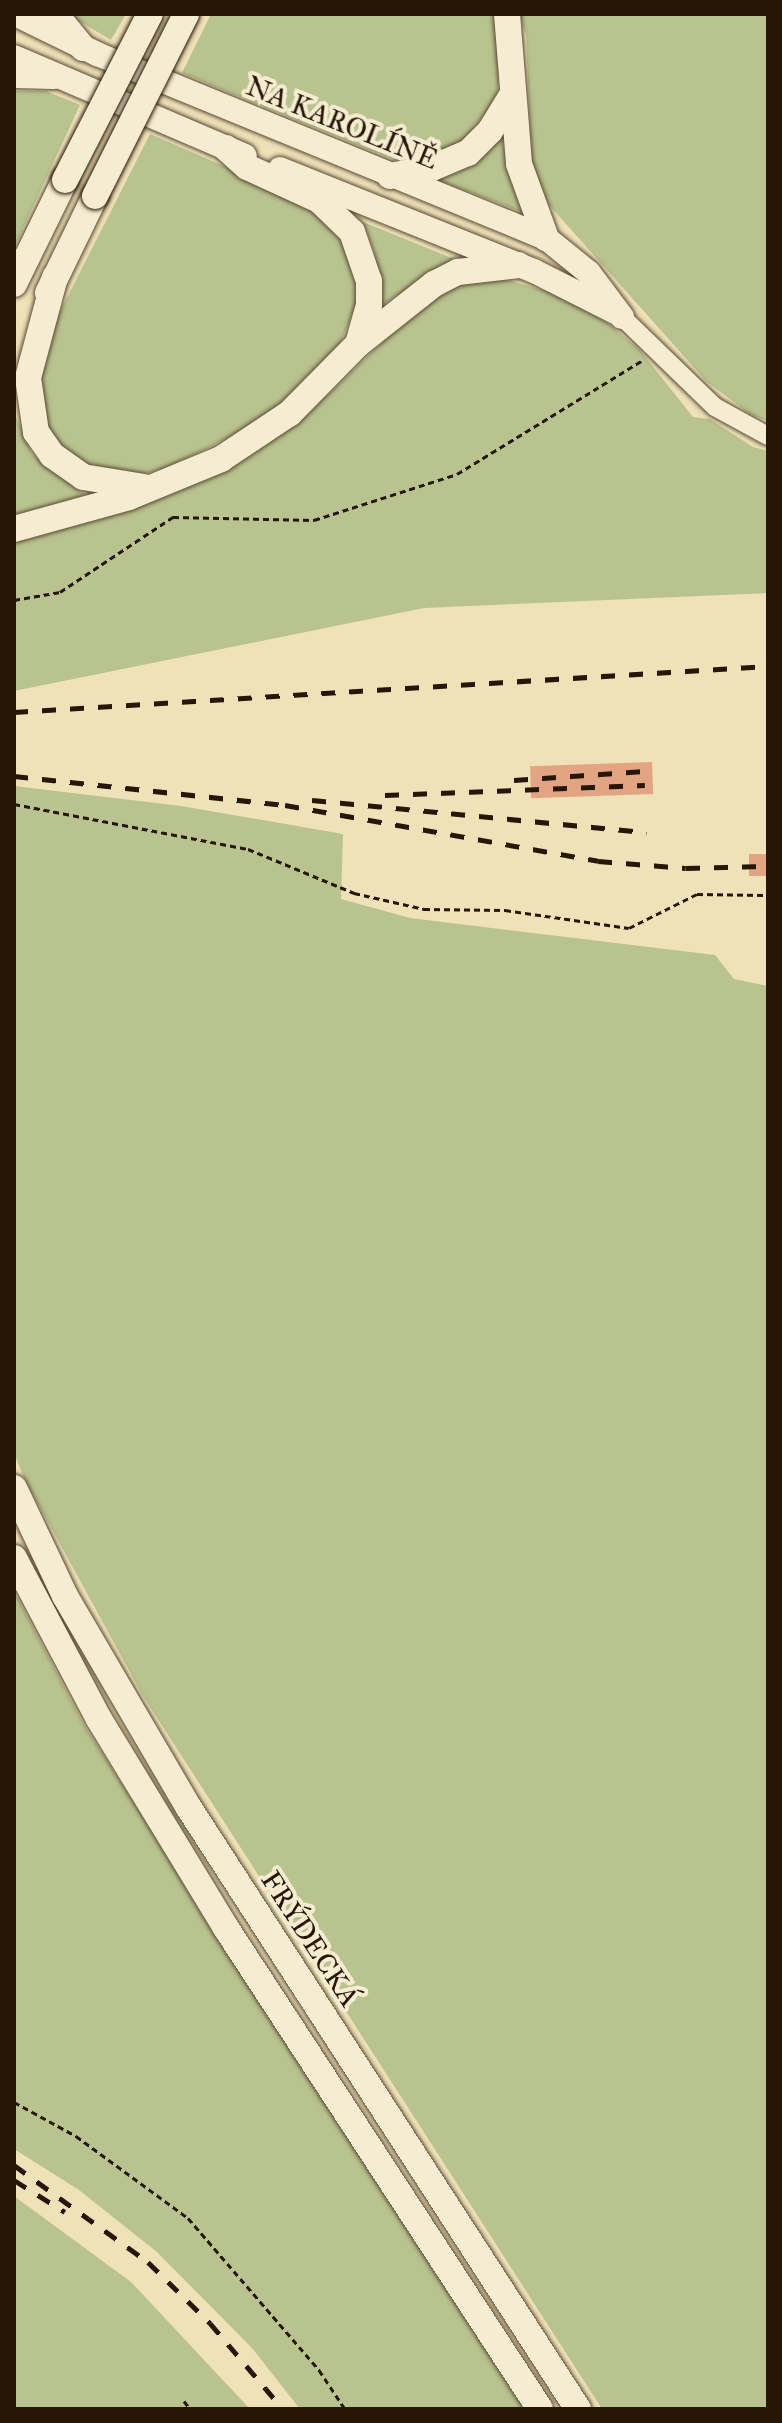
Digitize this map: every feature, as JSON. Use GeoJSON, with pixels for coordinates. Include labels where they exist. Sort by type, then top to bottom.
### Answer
{"type":"FeatureCollection","features":[{"type":"Feature","properties":{"kind":"main road"},"geometry":{"type":"LineString","coordinates":[[55,14],[83,48]]}},
{"type":"Feature","properties":{"kind":"main road"},"geometry":{"type":"LineString","coordinates":[[14,284],[150,14]]}},
{"type":"Feature","properties":{"kind":"main road"},"geometry":{"type":"LineString","coordinates":[[14,369],[55,277],[186,14]]}},
{"type":"Feature","properties":{"kind":"main road"},"geometry":{"type":"LineString","coordinates":[[507,14],[514,57],[512,95],[522,177],[546,238]]}},
{"type":"Feature","properties":{"kind":"main road"},"geometry":{"type":"LineString","coordinates":[[14,75],[54,76]]}},
{"type":"Feature","properties":{"kind":"main road"},"geometry":{"type":"LineString","coordinates":[[390,176],[432,168],[468,153],[490,131],[512,95]]}},
{"type":"Feature","properties":{"kind":"main road"},"geometry":{"type":"LineString","coordinates":[[226,148],[247,167],[319,200],[352,232],[369,281],[369,305],[358,344]]}},
{"type":"Feature","properties":{"kind":"main road"},"geometry":{"type":"LineString","coordinates":[[14,529],[161,485],[221,459],[274,425],[358,344],[443,279],[519,265]]}},
{"type":"Feature","properties":{"kind":"main road"},"geometry":{"type":"LineString","coordinates":[[55,277],[28,378],[36,432],[52,455],[83,477],[117,486],[161,485]]}},
{"type":"Feature","properties":{"kind":"main road","name":"FRÝDECKÁ"},"geometry":{"type":"LineString","coordinates":[[14,1488],[65,1596],[189,1808],[578,2409]]}},
{"type":"Feature","properties":{"kind":"main road"},"geometry":{"type":"LineString","coordinates":[[14,1558],[99,1719],[226,1928],[540,2409]]}},
{"type":"Feature","properties":{"kind":"street","name":"NA KAROLÍNĚ"},"geometry":{"type":"LineString","coordinates":[[15,14],[83,48],[546,238],[589,273],[622,317],[715,407],[768,436]]}},
{"type":"Feature","properties":{"kind":"street","name":"NA KAROLÍNĚ"},"geometry":{"type":"LineString","coordinates":[[14,57],[226,148],[519,265],[622,317]]}},
{"type":"Feature","properties":{"kind":"path"},"geometry":{"type":"LineString","coordinates":[[14,600],[60,592],[173,517],[314,520],[457,474],[657,352]]}},
{"type":"Feature","properties":{"kind":"path"},"geometry":{"type":"LineString","coordinates":[[14,804],[248,849],[354,893],[424,909],[505,910],[629,928],[697,894],[768,895]]}},
{"type":"Feature","properties":{"kind":"path"},"geometry":{"type":"LineString","coordinates":[[14,2102],[76,2136],[188,2218],[319,2370],[345,2409]]}},
{"type":"Feature","properties":{"kind":"path"},"geometry":{"type":"LineString","coordinates":[[184,2401],[190,2409]]}},
{"type":"Feature","properties":{"kind":"green space"},"geometry":{"type":"Polygon","coordinates":[[[67,14],[126,14],[111,40],[67,14]]]}},
{"type":"Feature","properties":{"kind":"green space"},"geometry":{"type":"Polygon","coordinates":[[[211,14],[493,14],[501,61],[496,101],[462,141],[428,157],[394,160],[182,73],[211,14]]]}},
{"type":"Feature","properties":{"kind":"green space"},"geometry":{"type":"Polygon","coordinates":[[[519,14],[768,14],[768,421],[750,414],[706,381],[550,206],[532,173],[526,35],[519,14]]]}},
{"type":"Feature","properties":{"kind":"green space"},"geometry":{"type":"Polygon","coordinates":[[[14,91],[46,91],[80,105],[14,248],[14,91]]]}},
{"type":"Feature","properties":{"kind":"green space"},"geometry":{"type":"Polygon","coordinates":[[[150,134],[318,207],[336,224],[358,271],[359,298],[340,344],[283,402],[246,429],[164,469],[135,475],[85,469],[57,447],[38,416],[39,353],[150,134]]]}},
{"type":"Feature","properties":{"kind":"green space"},"geometry":{"type":"Polygon","coordinates":[[[502,136],[507,168],[522,212],[438,180],[467,167],[502,136]]]}},
{"type":"Feature","properties":{"kind":"green space"},"geometry":{"type":"Polygon","coordinates":[[[363,222],[454,259],[383,304],[374,250],[363,222]]]}},
{"type":"Feature","properties":{"kind":"green space"},"geometry":{"type":"Polygon","coordinates":[[[507,280],[560,295],[606,322],[639,349],[693,417],[710,419],[753,447],[768,451],[768,593],[424,608],[14,691],[14,540],[187,487],[252,454],[330,393],[429,297],[464,282],[507,280]]]}},
{"type":"Feature","properties":{"kind":"green space"},"geometry":{"type":"Polygon","coordinates":[[[14,412],[32,454],[85,495],[14,515],[14,412]]]}},
{"type":"Feature","properties":{"kind":"green space"},"geometry":{"type":"Polygon","coordinates":[[[14,786],[181,806],[343,834],[341,899],[410,918],[715,955],[734,979],[768,986],[768,2409],[602,2409],[143,1696],[24,1478],[14,1453],[14,786]]]}},
{"type":"Feature","properties":{"kind":"green space"},"geometry":{"type":"Polygon","coordinates":[[[14,1591],[84,1725],[524,2409],[300,2409],[252,2348],[157,2252],[79,2190],[14,2149],[14,1591]]]}},
{"type":"Feature","properties":{"kind":"green space"},"geometry":{"type":"Polygon","coordinates":[[[14,2196],[131,2282],[250,2409],[14,2409],[14,2196]]]}},
{"type":"Feature","properties":{"kind":"building"},"geometry":{"type":"Polygon","coordinates":[[[652,762],[653,794],[531,798],[530,766],[652,762]]]}},
{"type":"Feature","properties":{"kind":"building"},"geometry":{"type":"Polygon","coordinates":[[[749,854],[768,854],[768,876],[749,876],[749,854]]]}},
{"type":"Feature","properties":{"kind":"railway"},"geometry":{"type":"LineString","coordinates":[[14,712],[768,666]]}},
{"type":"Feature","properties":{"kind":"railway"},"geometry":{"type":"LineString","coordinates":[[514,780],[645,771]]}},
{"type":"Feature","properties":{"kind":"railway"},"geometry":{"type":"LineString","coordinates":[[14,776],[285,805],[598,861],[686,868],[768,866]]}},
{"type":"Feature","properties":{"kind":"railway"},"geometry":{"type":"LineString","coordinates":[[385,795],[645,785]]}},
{"type":"Feature","properties":{"kind":"railway"},"geometry":{"type":"LineString","coordinates":[[312,800],[646,832]]}},
{"type":"Feature","properties":{"kind":"railway"},"geometry":{"type":"LineString","coordinates":[[14,2165],[148,2262],[210,2323],[283,2409]]}},
{"type":"Feature","properties":{"kind":"railway"},"geometry":{"type":"LineString","coordinates":[[14,2180],[65,2212]]}}]}
